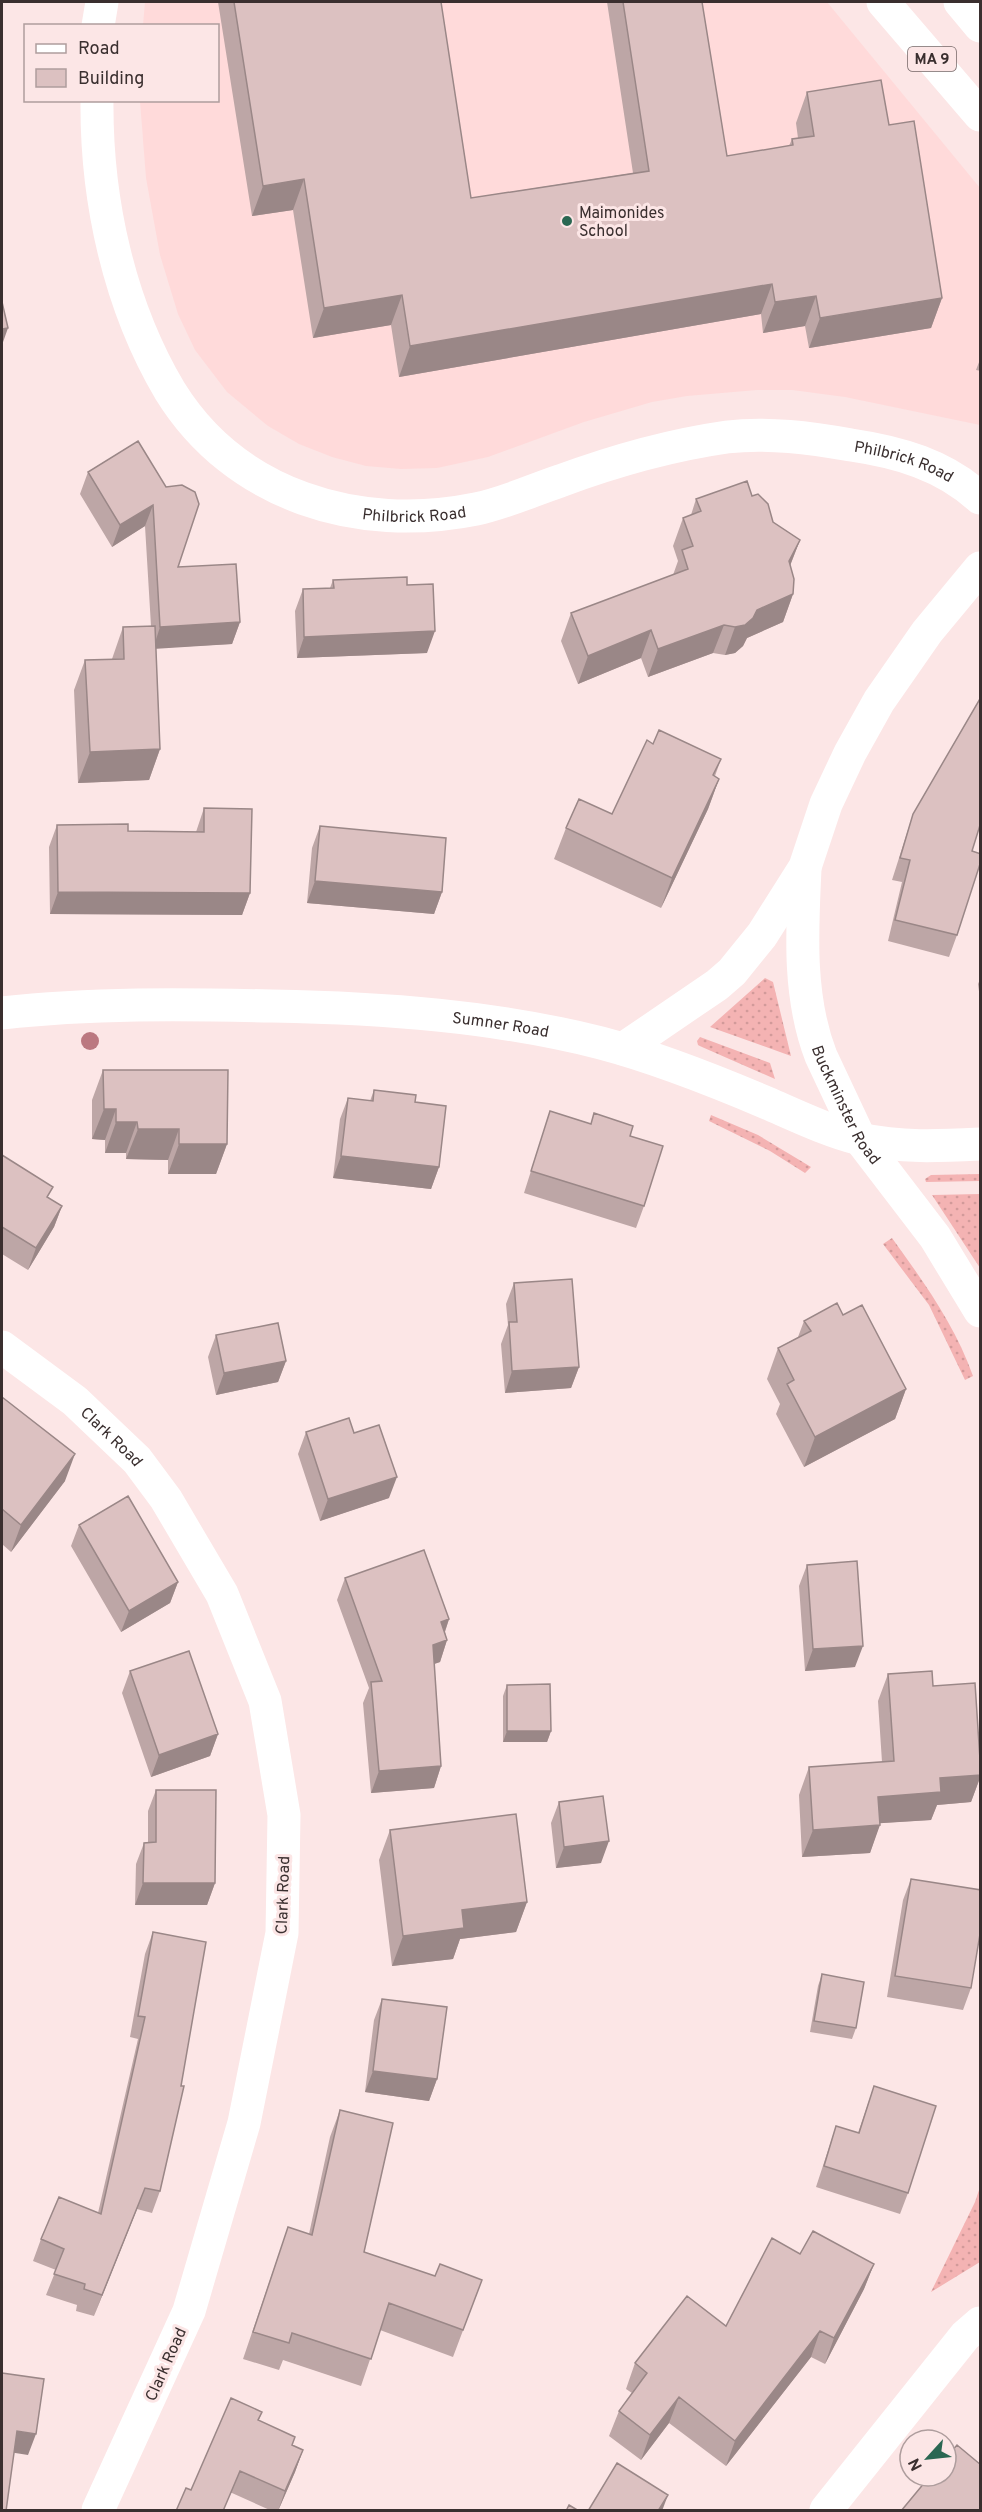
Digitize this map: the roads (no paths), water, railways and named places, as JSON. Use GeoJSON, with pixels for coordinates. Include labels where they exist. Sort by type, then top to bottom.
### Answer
{"type":"FeatureCollection","features":[{"type":"Feature","properties":{"kind":"main road"},"geometry":{"type":"LineString","coordinates":[[98,24],[102,2]]}},
{"type":"Feature","properties":{"kind":"main road","name":"MA 9"},"geometry":{"type":"LineString","coordinates":[[883,2],[981,116]]}},
{"type":"Feature","properties":{"kind":"main road"},"geometry":{"type":"LineString","coordinates":[[960,2],[981,26]]}},
{"type":"Feature","properties":{"kind":"main road","name":"Philbrick Road"},"geometry":{"type":"LineString","coordinates":[[97,102],[102,179],[111,237],[136,321],[161,375],[180,407],[203,435],[234,463],[287,493],[326,506],[361,513],[441,514],[477,509],[623,460],[678,447],[729,437],[777,436],[876,449],[924,462],[963,482],[981,498]]}},
{"type":"Feature","properties":{"kind":"main road","name":"Buckminster Road"},"geometry":{"type":"LineString","coordinates":[[623,1049],[691,1004],[732,972],[762,935],[805,867],[826,804],[850,753],[879,701],[927,632],[981,568]]}},
{"type":"Feature","properties":{"kind":"main road","name":"Buckminster Road"},"geometry":{"type":"LineString","coordinates":[[805,867],[802,935],[805,986],[816,1044],[860,1139],[936,1237],[981,1311]]}},
{"type":"Feature","properties":{"kind":"main road","name":"Sumner Road"},"geometry":{"type":"LineString","coordinates":[[2,1012],[139,1004],[303,1006],[477,1021],[536,1030],[623,1049],[686,1070],[818,1125],[860,1139],[914,1146],[981,1144]]}},
{"type":"Feature","properties":{"kind":"main road","name":"Clark Road"},"geometry":{"type":"LineString","coordinates":[[2,1347],[75,1401],[137,1460],[166,1499],[222,1594],[265,1701],[284,1815],[282,1933],[244,2123],[189,2311],[98,2511]]}},
{"type":"Feature","properties":{"kind":"main road"},"geometry":{"type":"LineString","coordinates":[[826,2511],[960,2342],[981,2323]]}},
{"type":"Feature","properties":{"kind":"place","name":"Maimonides School"},"geometry":{"type":"Point","coordinates":[567,221]}}]}
